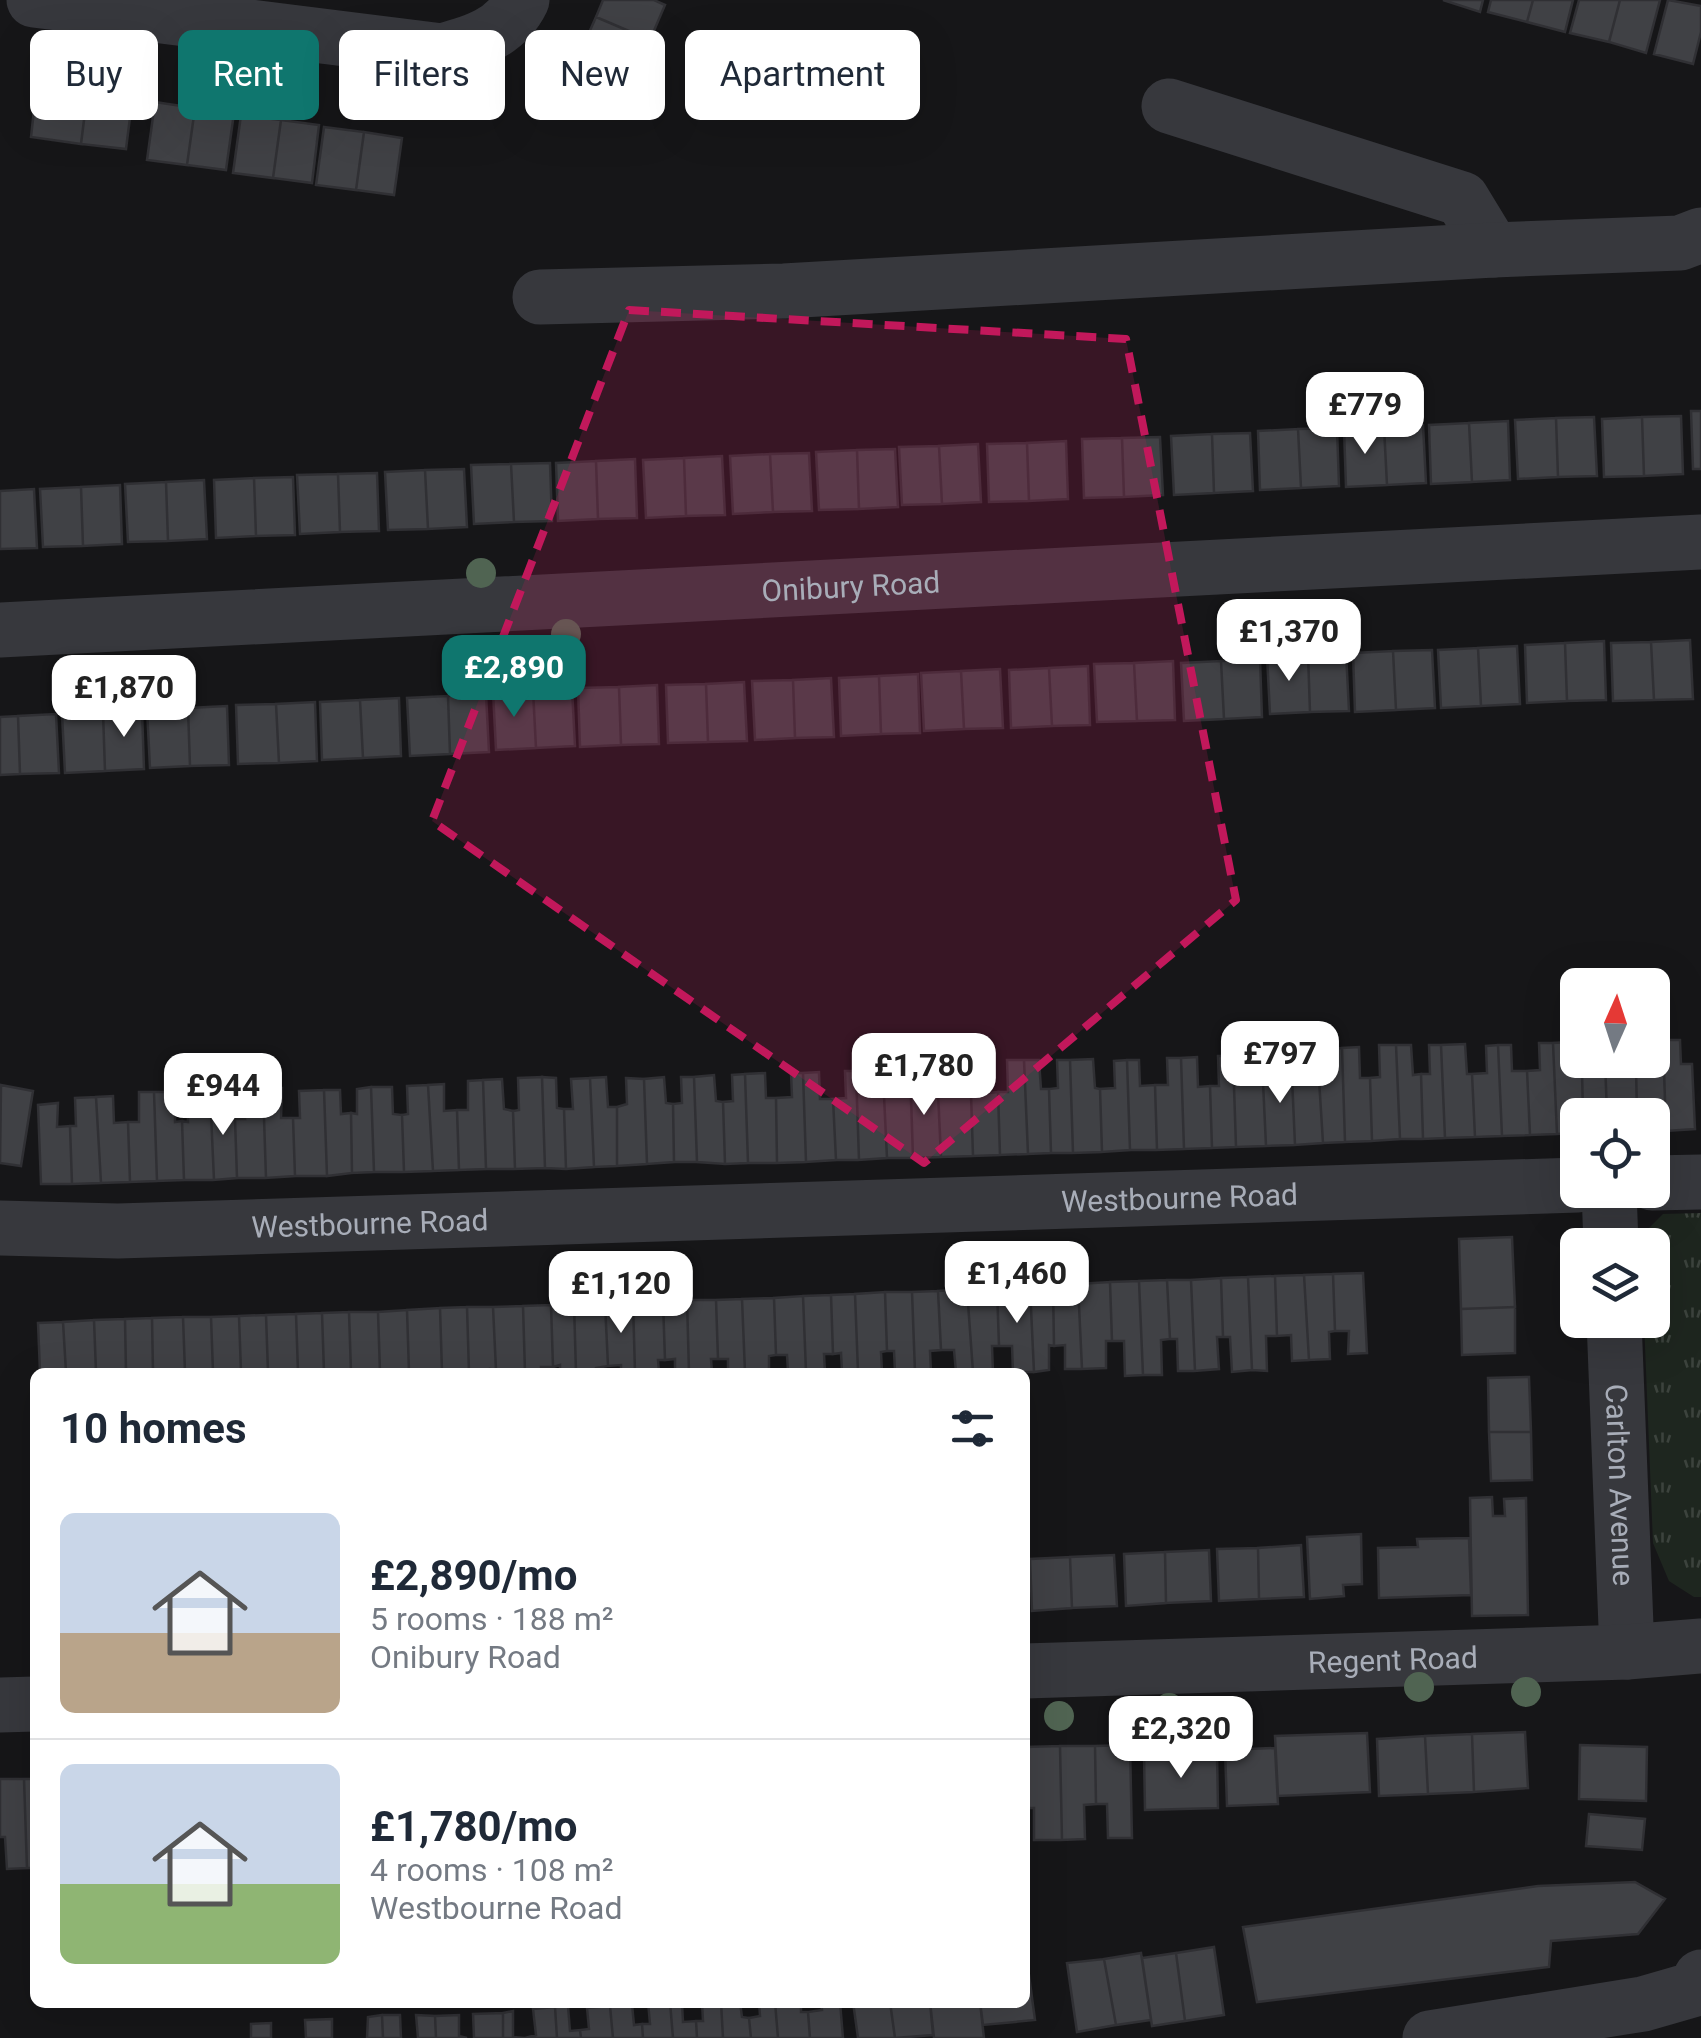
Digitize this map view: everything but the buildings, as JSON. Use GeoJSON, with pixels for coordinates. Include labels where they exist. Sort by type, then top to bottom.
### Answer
{"type":"FeatureCollection","features":[{"type":"Feature","properties":{"kind":"street"},"geometry":{"type":"LineString","coordinates":[[34,0],[442,51],[503,20]]}},
{"type":"Feature","properties":{"kind":"street"},"geometry":{"type":"LineString","coordinates":[[1169,106],[1462,199],[1493,250]]}},
{"type":"Feature","properties":{"kind":"street"},"geometry":{"type":"LineString","coordinates":[[540,296],[784,291],[1493,250],[1680,244],[1701,235]]}},
{"type":"Feature","properties":{"kind":"street","name":"Onibury Road"},"geometry":{"type":"LineString","coordinates":[[0,630],[1701,542]]}},
{"type":"Feature","properties":{"kind":"street"},"geometry":{"type":"LineString","coordinates":[[1670,1183],[1701,1182]]}},
{"type":"Feature","properties":{"kind":"street","name":"Westbourne Road"},"geometry":{"type":"LineString","coordinates":[[0,1228],[118,1231],[1560,1186]]}},
{"type":"Feature","properties":{"kind":"street","name":"Carlton Avenue"},"geometry":{"type":"LineString","coordinates":[[1615,1338],[1627,1652]]}},
{"type":"Feature","properties":{"kind":"street","name":"Regent Road"},"geometry":{"type":"LineString","coordinates":[[1030,1672],[1627,1652],[1701,1646]]}},
{"type":"Feature","properties":{"kind":"street"},"geometry":{"type":"LineString","coordinates":[[0,1705],[30,1704]]}},
{"type":"Feature","properties":{"kind":"street"},"geometry":{"type":"LineString","coordinates":[[1430,2038],[1643,2004],[1699,1988]]}},
{"type":"Feature","properties":{"kind":"highlighted area"},"geometry":{"type":"Polygon","coordinates":[[[629,310],[1126,339],[1236,900],[924,1163],[432,821],[629,310]]]}},
{"type":"Feature","properties":{"kind":"green space"},"geometry":{"type":"Polygon","coordinates":[[[1701,1213],[1701,1597],[1694,1597],[1669,1581],[1653,1543],[1645,1338],[1670,1338],[1670,1228],[1649,1228],[1663,1214],[1701,1213]]]}}]}
